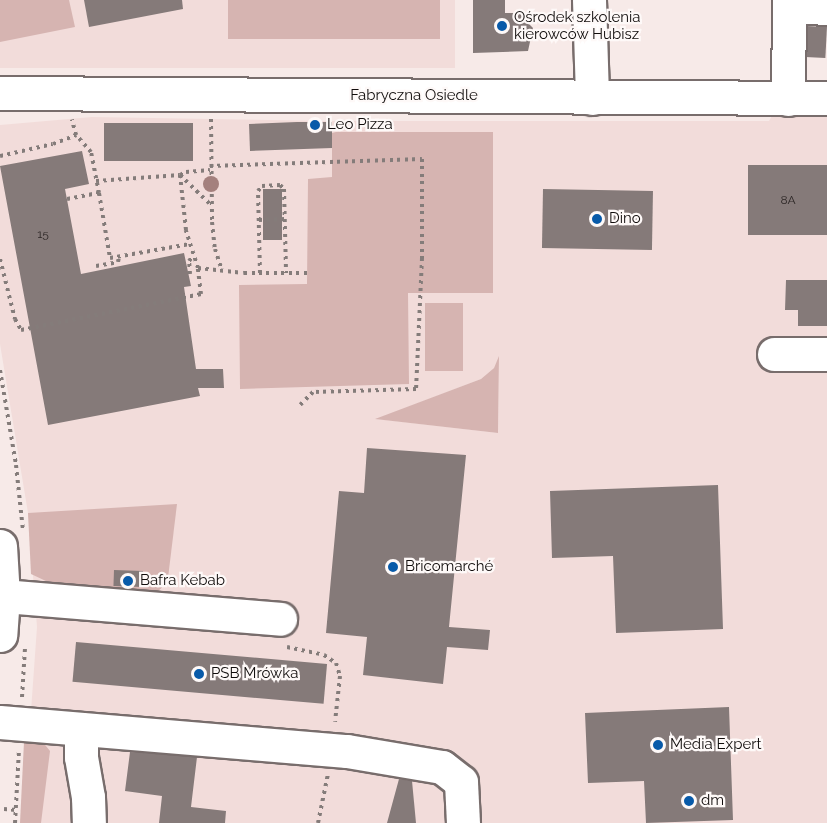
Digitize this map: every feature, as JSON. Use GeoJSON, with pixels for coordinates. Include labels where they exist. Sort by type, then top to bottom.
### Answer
{"type":"FeatureCollection","features":[{"type":"Feature","properties":{"kind":"street"},"geometry":{"type":"LineString","coordinates":[[589,0],[592,99]]}},
{"type":"Feature","properties":{"kind":"street"},"geometry":{"type":"LineString","coordinates":[[788,99],[789,3],[827,8]]}},
{"type":"Feature","properties":{"kind":"street","name":"Fabryczna Osiedle"},"geometry":{"type":"LineString","coordinates":[[0,93],[592,99],[827,98]]}},
{"type":"Feature","properties":{"kind":"street"},"geometry":{"type":"LineString","coordinates":[[774,354],[827,354]]}},
{"type":"Feature","properties":{"kind":"street"},"geometry":{"type":"LineString","coordinates":[[0,635],[3,596],[12,542]]}},
{"type":"Feature","properties":{"kind":"street"},"geometry":{"type":"LineString","coordinates":[[3,596],[280,619]]}},
{"type":"Feature","properties":{"kind":"street"},"geometry":{"type":"LineString","coordinates":[[0,723],[334,750],[442,767],[461,782],[463,823]]}},
{"type":"Feature","properties":{"kind":"street"},"geometry":{"type":"LineString","coordinates":[[81,729],[81,757],[88,797],[89,823]]}},
{"type":"Feature","properties":{"kind":"path"},"geometry":{"type":"LineString","coordinates":[[69,111],[76,135],[91,152],[110,258],[190,244]]}},
{"type":"Feature","properties":{"kind":"path"},"geometry":{"type":"LineString","coordinates":[[211,116],[211,205],[215,249],[222,270]]}},
{"type":"Feature","properties":{"kind":"path"},"geometry":{"type":"LineString","coordinates":[[0,156],[53,144],[76,135]]}},
{"type":"Feature","properties":{"kind":"path"},"geometry":{"type":"LineString","coordinates":[[96,181],[180,175],[210,168],[422,159],[422,258],[416,389],[313,392],[300,405]]}},
{"type":"Feature","properties":{"kind":"path"},"geometry":{"type":"LineString","coordinates":[[180,175],[211,205]]}},
{"type":"Feature","properties":{"kind":"path"},"geometry":{"type":"LineString","coordinates":[[0,259],[15,319],[21,330],[201,294],[198,268],[184,221],[180,175]]}},
{"type":"Feature","properties":{"kind":"path"},"geometry":{"type":"LineString","coordinates":[[260,273],[258,191],[262,186],[280,185],[284,189],[286,273]]}},
{"type":"Feature","properties":{"kind":"path"},"geometry":{"type":"LineString","coordinates":[[67,199],[99,193]]}},
{"type":"Feature","properties":{"kind":"path"},"geometry":{"type":"LineString","coordinates":[[259,220],[285,219]]}},
{"type":"Feature","properties":{"kind":"path"},"geometry":{"type":"LineString","coordinates":[[190,274],[189,261],[194,255]]}},
{"type":"Feature","properties":{"kind":"path"},"geometry":{"type":"LineString","coordinates":[[96,266],[118,262],[119,257]]}},
{"type":"Feature","properties":{"kind":"path"},"geometry":{"type":"LineString","coordinates":[[198,268],[260,273],[307,273]]}},
{"type":"Feature","properties":{"kind":"path"},"geometry":{"type":"LineString","coordinates":[[0,370],[16,465],[12,542]]}},
{"type":"Feature","properties":{"kind":"path"},"geometry":{"type":"LineString","coordinates":[[280,619],[283,646],[324,655],[336,663],[340,676],[334,750],[318,823]]}},
{"type":"Feature","properties":{"kind":"path"},"geometry":{"type":"LineString","coordinates":[[4,809],[16,810]]}},
{"type":"Feature","properties":{"kind":"shaded area"},"geometry":{"type":"Polygon","coordinates":[[[0,0],[455,0],[455,68],[0,68],[0,0]]]}},
{"type":"Feature","properties":{"kind":"shaded area"},"geometry":{"type":"Polygon","coordinates":[[[0,0],[69,0],[75,27],[0,42],[0,0]]]}},
{"type":"Feature","properties":{"kind":"shaded area"},"geometry":{"type":"Polygon","coordinates":[[[228,0],[440,0],[440,39],[228,39],[228,0]]]}},
{"type":"Feature","properties":{"kind":"shaded area"},"geometry":{"type":"Polygon","coordinates":[[[773,114],[827,114],[827,823],[23,823],[37,627],[28,513],[0,344],[0,125],[92,117],[328,121],[769,121],[773,114]],[[499,358],[494,368],[481,379],[377,419],[498,433],[499,358]]]}},
{"type":"Feature","properties":{"kind":"shaded area"},"geometry":{"type":"Polygon","coordinates":[[[493,132],[493,293],[408,293],[409,384],[240,389],[239,285],[307,284],[308,179],[332,177],[332,133],[493,132]]]}},
{"type":"Feature","properties":{"kind":"shaded area"},"geometry":{"type":"Polygon","coordinates":[[[425,303],[463,303],[463,371],[425,371],[425,303]]]}},
{"type":"Feature","properties":{"kind":"shaded area"},"geometry":{"type":"Polygon","coordinates":[[[499,356],[498,433],[375,419],[481,379],[494,368],[499,356]]]}},
{"type":"Feature","properties":{"kind":"shaded area"},"geometry":{"type":"Polygon","coordinates":[[[177,504],[168,578],[166,584],[157,592],[149,595],[48,582],[31,574],[28,513],[177,504]]]}},
{"type":"Feature","properties":{"kind":"shaded area"},"geometry":{"type":"Polygon","coordinates":[[[30,739],[41,740],[50,751],[41,823],[20,823],[24,742],[30,739]]]}},
{"type":"Feature","properties":{"kind":"building"},"geometry":{"type":"Polygon","coordinates":[[[84,0],[182,0],[183,9],[89,27],[84,0]]]}},
{"type":"Feature","properties":{"kind":"building","name":"Ośrodek szkolenia kierowców Hubisz"},"geometry":{"type":"Polygon","coordinates":[[[473,0],[505,0],[505,13],[529,13],[529,24],[533,28],[528,51],[473,53],[473,0]]]}},
{"type":"Feature","properties":{"kind":"building"},"geometry":{"type":"Polygon","coordinates":[[[807,26],[827,27],[825,58],[805,57],[807,26]]]}},
{"type":"Feature","properties":{"kind":"building"},"geometry":{"type":"Polygon","coordinates":[[[332,122],[332,148],[250,151],[249,124],[332,122]]]}},
{"type":"Feature","properties":{"kind":"building"},"geometry":{"type":"Polygon","coordinates":[[[104,123],[193,123],[193,161],[104,161],[104,123]]]}},
{"type":"Feature","properties":{"kind":"building"},"geometry":{"type":"Polygon","coordinates":[[[82,151],[89,184],[65,189],[81,274],[184,253],[191,286],[184,287],[196,369],[223,369],[224,388],[198,388],[200,396],[48,425],[0,166],[82,151]]]}},
{"type":"Feature","properties":{"kind":"building"},"geometry":{"type":"Polygon","coordinates":[[[748,165],[827,165],[827,235],[748,235],[748,165]]]}},
{"type":"Feature","properties":{"kind":"building"},"geometry":{"type":"Polygon","coordinates":[[[263,189],[282,189],[282,240],[263,240],[263,189]]]}},
{"type":"Feature","properties":{"kind":"building","name":"Dino"},"geometry":{"type":"Polygon","coordinates":[[[543,189],[653,191],[652,250],[542,248],[543,189]]]}},
{"type":"Feature","properties":{"kind":"building"},"geometry":{"type":"Polygon","coordinates":[[[786,280],[827,280],[827,326],[798,326],[798,310],[785,310],[786,280]]]}},
{"type":"Feature","properties":{"kind":"building","name":"Bricomarché"},"geometry":{"type":"Polygon","coordinates":[[[367,448],[466,455],[449,627],[490,630],[488,650],[447,647],[443,684],[363,675],[367,637],[326,633],[339,491],[364,493],[367,448]]]}},
{"type":"Feature","properties":{"kind":"building"},"geometry":{"type":"Polygon","coordinates":[[[718,485],[723,629],[616,633],[613,556],[552,558],[550,491],[718,485]]]}},
{"type":"Feature","properties":{"kind":"building","name":"Bafra Kebab"},"geometry":{"type":"Polygon","coordinates":[[[114,570],[143,571],[142,587],[113,586],[114,570]]]}},
{"type":"Feature","properties":{"kind":"building","name":"PSB Mrówka"},"geometry":{"type":"Polygon","coordinates":[[[76,642],[327,664],[324,704],[73,682],[76,642]]]}},
{"type":"Feature","properties":{"kind":"building","name":"Media Expert"},"geometry":{"type":"Polygon","coordinates":[[[729,707],[733,820],[646,823],[644,781],[588,783],[585,713],[729,707]]]}},
{"type":"Feature","properties":{"kind":"building"},"geometry":{"type":"Polygon","coordinates":[[[130,752],[197,757],[191,807],[226,811],[225,823],[159,823],[162,796],[125,791],[130,752]]]}},
{"type":"Feature","properties":{"kind":"building"},"geometry":{"type":"Polygon","coordinates":[[[399,779],[412,781],[416,823],[387,823],[399,779]]]}},
{"type":"Feature","properties":{"kind":"place","name":"Ośrodek szkolenia kierowców Hubisz"},"geometry":{"type":"Point","coordinates":[502,26]}},
{"type":"Feature","properties":{"kind":"place","name":"Leo Pizza"},"geometry":{"type":"Point","coordinates":[315,125]}},
{"type":"Feature","properties":{"kind":"place","name":"Dino"},"geometry":{"type":"Point","coordinates":[597,219]}},
{"type":"Feature","properties":{"kind":"place","name":"Bricomarché"},"geometry":{"type":"Point","coordinates":[393,567]}},
{"type":"Feature","properties":{"kind":"place","name":"Bafra Kebab"},"geometry":{"type":"Point","coordinates":[128,581]}},
{"type":"Feature","properties":{"kind":"place","name":"PSB Mrówka"},"geometry":{"type":"Point","coordinates":[199,674]}},
{"type":"Feature","properties":{"kind":"place","name":"Media Expert"},"geometry":{"type":"Point","coordinates":[658,745]}},
{"type":"Feature","properties":{"kind":"place","name":"dm"},"geometry":{"type":"Point","coordinates":[689,801]}}]}
